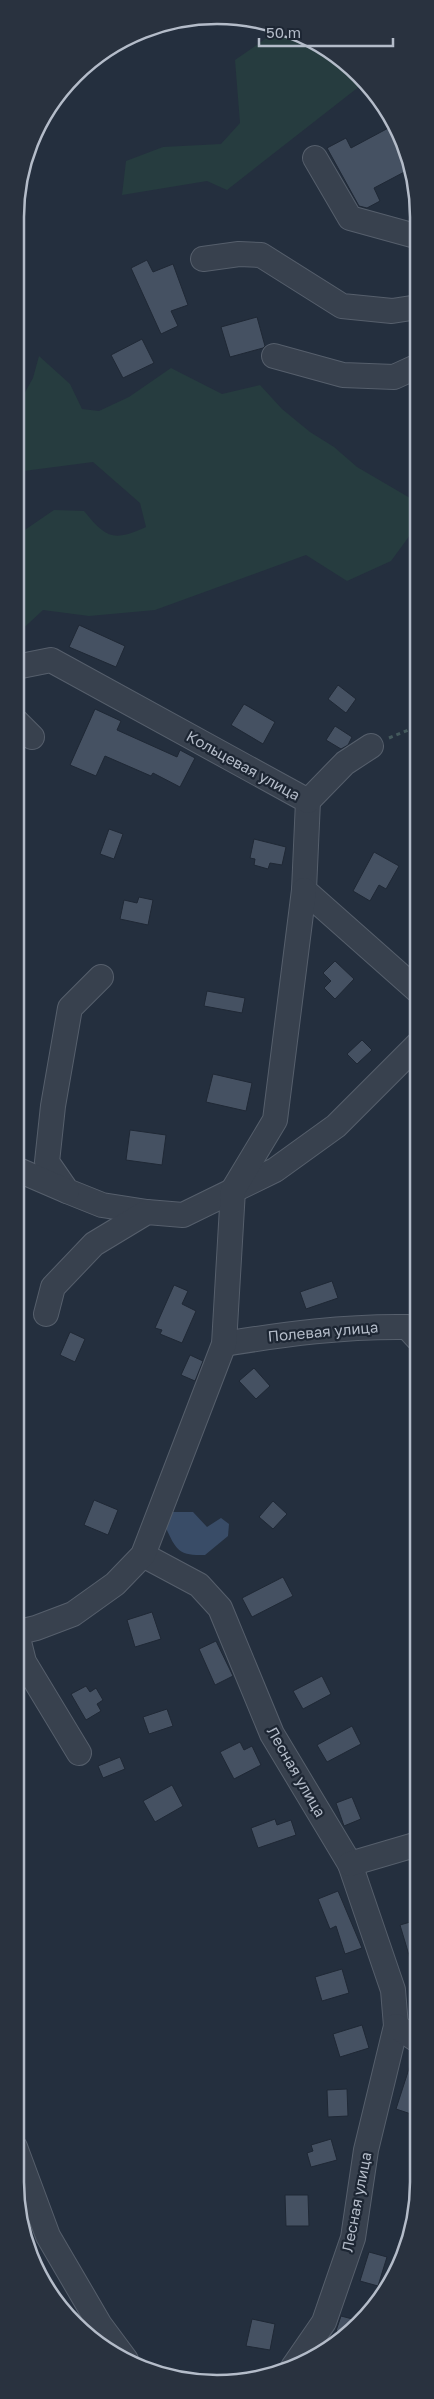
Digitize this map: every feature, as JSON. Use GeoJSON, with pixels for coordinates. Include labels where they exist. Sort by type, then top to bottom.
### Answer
{"type":"FeatureCollection","features":[{"type":"Feature","properties":{"kind":"street"},"geometry":{"type":"LineString","coordinates":[[315,158],[350,218],[410,235]]}},
{"type":"Feature","properties":{"kind":"street"},"geometry":{"type":"LineString","coordinates":[[203,259],[238,254],[261,255],[342,306],[392,311],[410,308]]}},
{"type":"Feature","properties":{"kind":"street"},"geometry":{"type":"LineString","coordinates":[[274,356],[343,375],[394,377],[410,370]]}},
{"type":"Feature","properties":{"kind":"street","name":"Кольцевая улица"},"geometry":{"type":"LineString","coordinates":[[24,665],[51,660],[308,801],[304,890],[275,1120],[233,1190]]}},
{"type":"Feature","properties":{"kind":"street"},"geometry":{"type":"LineString","coordinates":[[308,801],[346,763],[371,746]]}},
{"type":"Feature","properties":{"kind":"street"},"geometry":{"type":"LineString","coordinates":[[304,890],[410,984]]}},
{"type":"Feature","properties":{"kind":"street"},"geometry":{"type":"LineString","coordinates":[[67,1191],[47,1162],[53,1106],[70,1008],[101,977]]}},
{"type":"Feature","properties":{"kind":"street"},"geometry":{"type":"LineString","coordinates":[[24,1172],[102,1205],[183,1215],[275,1170],[336,1126],[410,1052]]}},
{"type":"Feature","properties":{"kind":"street"},"geometry":{"type":"LineString","coordinates":[[24,1630],[73,1614],[114,1584],[143,1555],[224,1344],[233,1190]]}},
{"type":"Feature","properties":{"kind":"street"},"geometry":{"type":"LineString","coordinates":[[46,1314],[53,1287],[94,1244],[147,1212]]}},
{"type":"Feature","properties":{"kind":"street","name":"Полевая улица"},"geometry":{"type":"LineString","coordinates":[[224,1344],[294,1332],[370,1327],[407,1327],[410,1330]]}},
{"type":"Feature","properties":{"kind":"street","name":"Лесная улица"},"geometry":{"type":"LineString","coordinates":[[143,1555],[199,1585],[220,1608],[272,1734],[350,1864],[393,1990],[396,2026],[366,2150],[353,2238],[324,2322],[301,2356]]}},
{"type":"Feature","properties":{"kind":"street"},"geometry":{"type":"LineString","coordinates":[[24,1662],[79,1753]]}},
{"type":"Feature","properties":{"kind":"street"},"geometry":{"type":"LineString","coordinates":[[350,1864],[410,1846]]}},
{"type":"Feature","properties":{"kind":"street"},"geometry":{"type":"LineString","coordinates":[[396,2026],[410,2035]]}},
{"type":"Feature","properties":{"kind":"street"},"geometry":{"type":"LineString","coordinates":[[24,2171],[48,2236],[100,2325],[116,2347]]}},
{"type":"Feature","properties":{"kind":"path"},"geometry":{"type":"LineString","coordinates":[[371,746],[410,729]]}},
{"type":"Feature","properties":{"kind":"green space"},"geometry":{"type":"Polygon","coordinates":[[[275,33],[291,38],[324,56],[354,80],[359,87],[227,190],[207,181],[122,195],[126,161],[163,147],[221,144],[240,123],[235,60],[275,33]]]}},
{"type":"Feature","properties":{"kind":"green space"},"geometry":{"type":"Polygon","coordinates":[[[39,356],[70,384],[82,409],[99,411],[129,397],[171,368],[222,394],[260,385],[282,409],[310,432],[334,447],[357,467],[410,498],[410,535],[391,561],[347,581],[306,555],[155,610],[89,616],[43,610],[24,628],[24,531],[54,510],[84,511],[98,527],[111,535],[125,535],[146,527],[140,503],[93,462],[24,471],[24,394],[33,378],[39,356]]]}},
{"type":"Feature","properties":{"kind":"water"},"geometry":{"type":"Polygon","coordinates":[[[173,1512],[193,1512],[207,1527],[221,1518],[229,1524],[228,1536],[205,1555],[184,1553],[173,1542],[166,1528],[173,1512]]]}},
{"type":"Feature","properties":{"kind":"building"},"geometry":{"type":"Polygon","coordinates":[[[388,128],[396,143],[404,167],[405,172],[374,188],[380,201],[367,208],[359,206],[327,148],[346,138],[351,148],[388,128]]]}},
{"type":"Feature","properties":{"kind":"building"},"geometry":{"type":"Polygon","coordinates":[[[147,260],[153,272],[173,264],[188,305],[171,311],[178,326],[161,334],[131,268],[147,260]]]}},
{"type":"Feature","properties":{"kind":"building"},"geometry":{"type":"Polygon","coordinates":[[[257,317],[265,346],[230,357],[221,327],[257,317]]]}},
{"type":"Feature","properties":{"kind":"building"},"geometry":{"type":"Polygon","coordinates":[[[142,339],[154,363],[123,378],[111,355],[142,339]]]}},
{"type":"Feature","properties":{"kind":"building"},"geometry":{"type":"Polygon","coordinates":[[[79,625],[125,646],[116,667],[69,647],[79,625]]]}},
{"type":"Feature","properties":{"kind":"building"},"geometry":{"type":"Polygon","coordinates":[[[338,685],[356,699],[346,713],[328,699],[338,685]]]}},
{"type":"Feature","properties":{"kind":"building"},"geometry":{"type":"Polygon","coordinates":[[[244,704],[275,722],[263,744],[231,725],[244,704]]]}},
{"type":"Feature","properties":{"kind":"building"},"geometry":{"type":"Polygon","coordinates":[[[95,709],[121,721],[117,730],[177,757],[180,750],[195,758],[180,787],[153,773],[151,776],[105,756],[96,776],[70,765],[95,709]]]}},
{"type":"Feature","properties":{"kind":"building"},"geometry":{"type":"Polygon","coordinates":[[[335,726],[352,737],[348,745],[341,749],[326,740],[335,726]]]}},
{"type":"Feature","properties":{"kind":"building"},"geometry":{"type":"Polygon","coordinates":[[[109,829],[123,834],[114,859],[100,854],[109,829]]]}},
{"type":"Feature","properties":{"kind":"building"},"geometry":{"type":"Polygon","coordinates":[[[254,839],[286,847],[282,865],[270,863],[268,869],[254,865],[255,859],[250,858],[254,839]]]}},
{"type":"Feature","properties":{"kind":"building"},"geometry":{"type":"Polygon","coordinates":[[[374,852],[399,866],[386,889],[379,885],[370,901],[353,891],[374,852]]]}},
{"type":"Feature","properties":{"kind":"building"},"geometry":{"type":"Polygon","coordinates":[[[139,897],[153,900],[148,925],[120,919],[124,900],[137,903],[139,897]]]}},
{"type":"Feature","properties":{"kind":"building"},"geometry":{"type":"Polygon","coordinates":[[[335,961],[354,979],[335,999],[324,988],[331,981],[323,973],[335,961]]]}},
{"type":"Feature","properties":{"kind":"building"},"geometry":{"type":"Polygon","coordinates":[[[207,991],[245,998],[242,1013],[204,1006],[207,991]]]}},
{"type":"Feature","properties":{"kind":"building"},"geometry":{"type":"Polygon","coordinates":[[[362,1040],[372,1050],[357,1064],[347,1054],[362,1040]]]}},
{"type":"Feature","properties":{"kind":"building"},"geometry":{"type":"Polygon","coordinates":[[[213,1074],[252,1083],[246,1111],[206,1102],[213,1074]]]}},
{"type":"Feature","properties":{"kind":"building"},"geometry":{"type":"Polygon","coordinates":[[[130,1130],[166,1135],[162,1165],[126,1160],[130,1130]]]}},
{"type":"Feature","properties":{"kind":"building"},"geometry":{"type":"Polygon","coordinates":[[[332,1281],[338,1298],[306,1309],[300,1292],[332,1281]]]}},
{"type":"Feature","properties":{"kind":"building"},"geometry":{"type":"Polygon","coordinates":[[[174,1285],[188,1291],[182,1304],[196,1311],[182,1343],[160,1334],[162,1330],[155,1328],[174,1285]]]}},
{"type":"Feature","properties":{"kind":"building"},"geometry":{"type":"Polygon","coordinates":[[[70,1332],[85,1339],[75,1362],[60,1355],[70,1332]]]}},
{"type":"Feature","properties":{"kind":"building"},"geometry":{"type":"Polygon","coordinates":[[[190,1355],[203,1361],[195,1381],[181,1375],[190,1355]]]}},
{"type":"Feature","properties":{"kind":"building"},"geometry":{"type":"Polygon","coordinates":[[[254,1368],[270,1386],[256,1399],[239,1381],[254,1368]]]}},
{"type":"Feature","properties":{"kind":"building"},"geometry":{"type":"Polygon","coordinates":[[[94,1500],[118,1510],[108,1535],[84,1525],[94,1500]]]}},
{"type":"Feature","properties":{"kind":"building"},"geometry":{"type":"Polygon","coordinates":[[[273,1501],[287,1514],[273,1529],[259,1517],[273,1501]]]}},
{"type":"Feature","properties":{"kind":"building"},"geometry":{"type":"Polygon","coordinates":[[[283,1577],[293,1596],[252,1617],[242,1598],[283,1577]]]}},
{"type":"Feature","properties":{"kind":"building"},"geometry":{"type":"Polygon","coordinates":[[[152,1612],[161,1639],[135,1647],[127,1620],[152,1612]]]}},
{"type":"Feature","properties":{"kind":"building"},"geometry":{"type":"Polygon","coordinates":[[[216,1641],[233,1676],[215,1685],[199,1649],[216,1641]]]}},
{"type":"Feature","properties":{"kind":"building"},"geometry":{"type":"Polygon","coordinates":[[[322,1676],[331,1694],[303,1709],[293,1691],[322,1676]]]}},
{"type":"Feature","properties":{"kind":"building"},"geometry":{"type":"Polygon","coordinates":[[[86,1686],[90,1692],[96,1688],[103,1700],[97,1704],[101,1711],[86,1720],[71,1694],[86,1686]]]}},
{"type":"Feature","properties":{"kind":"building"},"geometry":{"type":"Polygon","coordinates":[[[167,1709],[173,1726],[149,1734],[143,1717],[167,1709]]]}},
{"type":"Feature","properties":{"kind":"building"},"geometry":{"type":"Polygon","coordinates":[[[352,1726],[361,1744],[327,1762],[317,1745],[352,1726]]]}},
{"type":"Feature","properties":{"kind":"building"},"geometry":{"type":"Polygon","coordinates":[[[240,1742],[244,1750],[252,1746],[261,1765],[234,1779],[220,1752],[240,1742]]]}},
{"type":"Feature","properties":{"kind":"building"},"geometry":{"type":"Polygon","coordinates":[[[120,1757],[125,1769],[103,1778],[98,1766],[120,1757]]]}},
{"type":"Feature","properties":{"kind":"building"},"geometry":{"type":"Polygon","coordinates":[[[172,1785],[183,1806],[155,1822],[143,1801],[172,1785]]]}},
{"type":"Feature","properties":{"kind":"building"},"geometry":{"type":"Polygon","coordinates":[[[352,1797],[361,1819],[344,1826],[336,1803],[352,1797]]]}},
{"type":"Feature","properties":{"kind":"building"},"geometry":{"type":"Polygon","coordinates":[[[275,1819],[277,1825],[291,1820],[296,1835],[258,1848],[251,1828],[275,1819]]]}},
{"type":"Feature","properties":{"kind":"building"},"geometry":{"type":"Polygon","coordinates":[[[338,1891],[362,1948],[345,1954],[336,1926],[330,1929],[318,1899],[338,1891]]]}},
{"type":"Feature","properties":{"kind":"building"},"geometry":{"type":"Polygon","coordinates":[[[410,1922],[410,1959],[400,1925],[410,1922]]]}},
{"type":"Feature","properties":{"kind":"building"},"geometry":{"type":"Polygon","coordinates":[[[342,1969],[349,1993],[322,2001],[315,1977],[342,1969]]]}},
{"type":"Feature","properties":{"kind":"building"},"geometry":{"type":"Polygon","coordinates":[[[362,2025],[369,2048],[340,2057],[333,2034],[362,2025]]]}},
{"type":"Feature","properties":{"kind":"building"},"geometry":{"type":"Polygon","coordinates":[[[410,2065],[410,2114],[396,2109],[410,2065]]]}},
{"type":"Feature","properties":{"kind":"building"},"geometry":{"type":"Polygon","coordinates":[[[347,2089],[348,2116],[328,2117],[327,2090],[347,2089]]]}},
{"type":"Feature","properties":{"kind":"building"},"geometry":{"type":"Polygon","coordinates":[[[331,2139],[337,2160],[311,2167],[307,2153],[313,2151],[311,2145],[331,2139]]]}},
{"type":"Feature","properties":{"kind":"building"},"geometry":{"type":"Polygon","coordinates":[[[285,2195],[308,2195],[309,2226],[286,2226],[285,2195]]]}},
{"type":"Feature","properties":{"kind":"building"},"geometry":{"type":"Polygon","coordinates":[[[369,2252],[387,2257],[378,2286],[360,2281],[369,2252]]]}},
{"type":"Feature","properties":{"kind":"building"},"geometry":{"type":"Polygon","coordinates":[[[341,2316],[354,2319],[339,2332],[336,2331],[341,2316]]]}},
{"type":"Feature","properties":{"kind":"building"},"geometry":{"type":"Polygon","coordinates":[[[252,2319],[275,2324],[270,2350],[246,2346],[252,2319]]]}}]}
